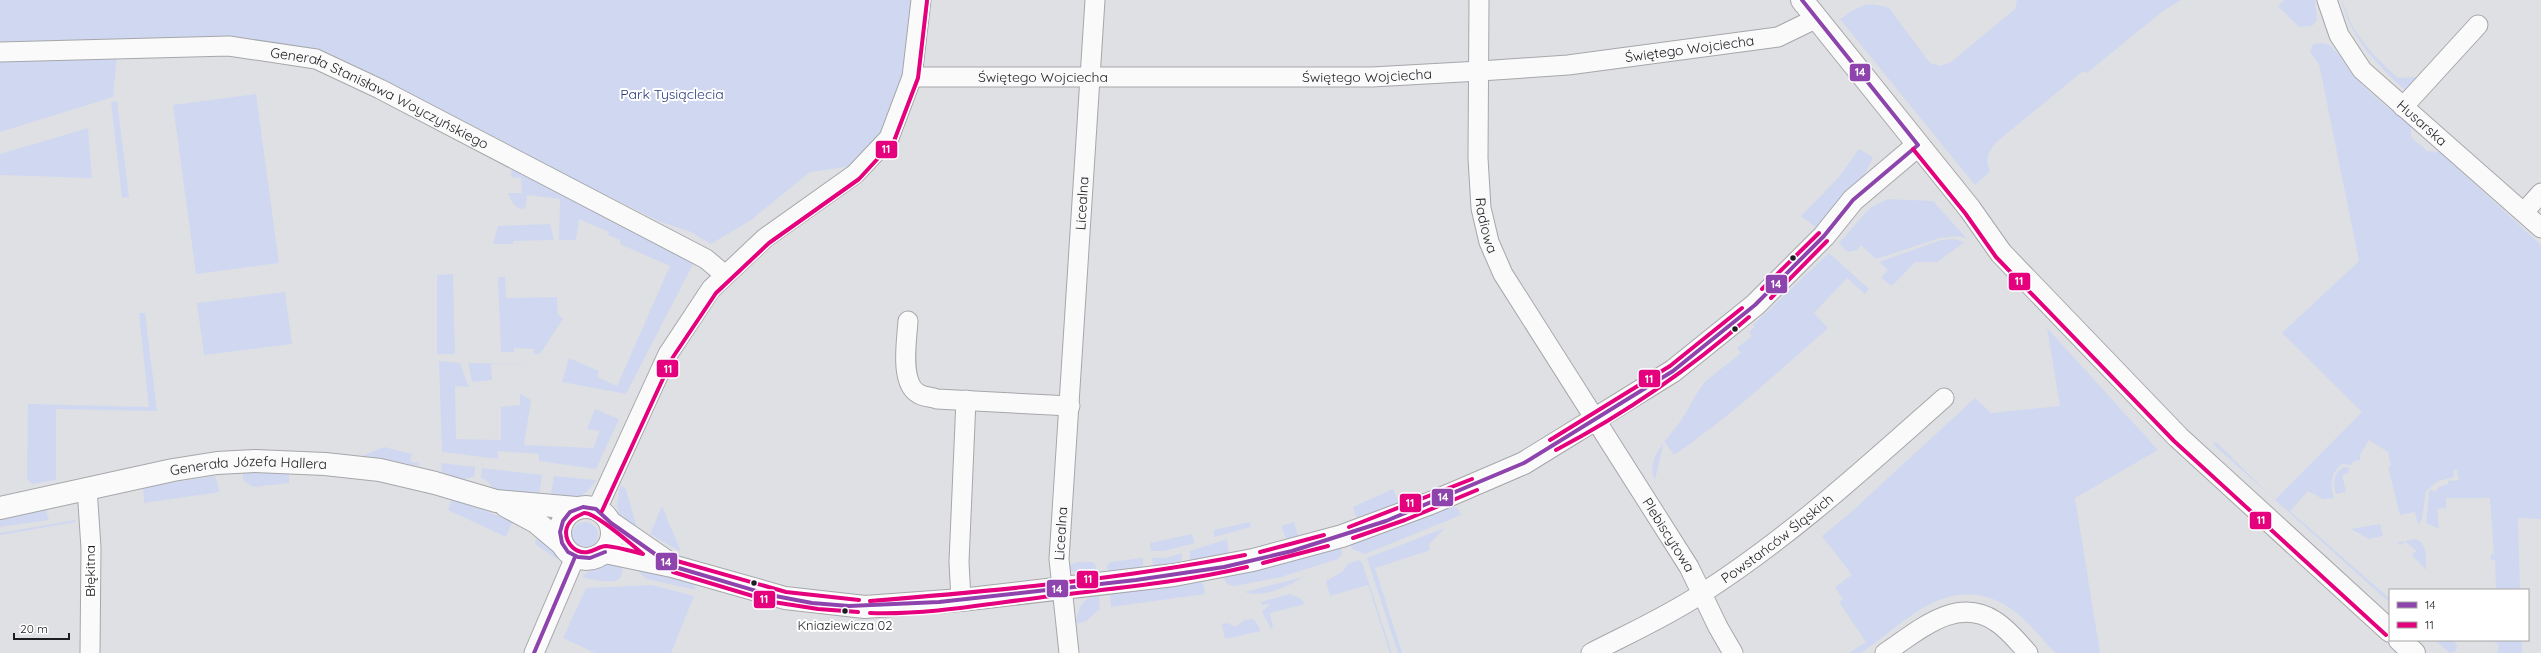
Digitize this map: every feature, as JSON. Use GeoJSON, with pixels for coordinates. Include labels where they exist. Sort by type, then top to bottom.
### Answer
{"type":"FeatureCollection","features":[{"type":"Feature","properties":{"kind":"street"},"geometry":{"type":"LineString","coordinates":[[595,513],[668,354],[711,289],[764,238],[855,174],[874,157],[889,138],[912,77],[920,0]]}},
{"type":"Feature","properties":{"kind":"street","name":"Licealna"},"geometry":{"type":"LineString","coordinates":[[1069,653],[1059,559],[1095,0]]}},
{"type":"Feature","properties":{"kind":"street","name":"Radiowa"},"geometry":{"type":"LineString","coordinates":[[1479,0],[1480,71],[1478,158],[1481,208],[1489,242],[1503,274],[1595,421]]}},
{"type":"Feature","properties":{"kind":"street"},"geometry":{"type":"LineString","coordinates":[[1802,0],[1815,19],[1970,209],[2001,253],[2178,437],[2389,630]]}},
{"type":"Feature","properties":{"kind":"street","name":"Husarska"},"geometry":{"type":"LineString","coordinates":[[2327,0],[2339,35],[2354,61],[2403,107],[2541,228]]}},
{"type":"Feature","properties":{"kind":"street","name":"Świętego Wojciecha"},"geometry":{"type":"LineString","coordinates":[[912,77],[1372,77],[1480,71],[1568,65],[1778,37],[1815,19]]}},
{"type":"Feature","properties":{"kind":"street"},"geometry":{"type":"LineString","coordinates":[[2403,107],[2478,25]]}},
{"type":"Feature","properties":{"kind":"street","name":"Generała Stanisława Woyczyńskiego"},"geometry":{"type":"LineString","coordinates":[[0,52],[229,46],[316,59],[380,89],[706,259],[725,274]]}},
{"type":"Feature","properties":{"kind":"street"},"geometry":{"type":"LineString","coordinates":[[604,552],[672,566],[736,586],[812,603],[865,607],[961,600],[1063,589],[1224,567],[1280,554],[1354,532],[1431,504],[1524,463],[1595,421],[1673,371],[1744,314],[1824,236],[1853,200],[1918,146]]}},
{"type":"Feature","properties":{"kind":"street"},"geometry":{"type":"LineString","coordinates":[[2524,212],[2541,193]]}},
{"type":"Feature","properties":{"kind":"street"},"geometry":{"type":"LineString","coordinates":[[908,321],[906,363],[908,382],[918,394],[937,399],[1070,406]]}},
{"type":"Feature","properties":{"kind":"street","name":"Powstańców Śląskich"},"geometry":{"type":"LineString","coordinates":[[1591,653],[1668,614],[1701,594],[1817,511],[1944,398]]}},
{"type":"Feature","properties":{"kind":"street"},"geometry":{"type":"LineString","coordinates":[[961,600],[959,562],[966,400]]}},
{"type":"Feature","properties":{"kind":"street","name":"Plebiscytowa"},"geometry":{"type":"LineString","coordinates":[[1595,421],[1689,567],[1701,594],[1733,653]]}},
{"type":"Feature","properties":{"kind":"street","name":"Generała Józefa Hallera"},"geometry":{"type":"LineString","coordinates":[[0,508],[194,466],[283,462],[331,464],[380,470],[435,483],[496,501],[595,513]]}},
{"type":"Feature","properties":{"kind":"street","name":"Błękitna"},"geometry":{"type":"LineString","coordinates":[[87,488],[91,548],[90,653]]}},
{"type":"Feature","properties":{"kind":"street","name":"Generała Józefa Hallera"},"geometry":{"type":"LineString","coordinates":[[496,501],[536,522],[568,550]]}},
{"type":"Feature","properties":{"kind":"street"},"geometry":{"type":"LineString","coordinates":[[595,513],[612,538],[604,552],[596,558],[586,559],[568,550],[560,532],[562,522],[567,514],[595,513],[672,566]]}},
{"type":"Feature","properties":{"kind":"street"},"geometry":{"type":"LineString","coordinates":[[534,653],[568,550]]}},
{"type":"Feature","properties":{"kind":"street"},"geometry":{"type":"LineString","coordinates":[[1885,653],[1936,619],[1962,612],[1985,615],[1996,621],[2028,653]]}},
{"type":"Feature","properties":{"kind":"street"},"geometry":{"type":"LineString","coordinates":[[2401,641],[2414,653]]}},
{"type":"Feature","properties":{"kind":"green space","name":"Park Tysiąclecia"},"geometry":{"type":"Polygon","coordinates":[[[0,0],[914,0],[909,64],[887,134],[853,166],[810,172],[751,220],[711,244],[691,232],[661,222],[399,94],[288,44],[253,41],[0,46],[0,0]]]}},
{"type":"Feature","properties":{"kind":"green space"},"geometry":{"type":"Polygon","coordinates":[[[2017,0],[2181,0],[2163,11],[2087,73],[2083,71],[1999,140],[1988,154],[1987,162],[1990,171],[1975,185],[1840,19],[1863,6],[1875,5],[1889,8],[1930,63],[1941,66],[1951,62],[2015,9],[2017,0]]]}},
{"type":"Feature","properties":{"kind":"green space"},"geometry":{"type":"Polygon","coordinates":[[[2285,0],[2315,0],[2317,20],[2312,26],[2299,27],[2278,6],[2285,0]]]}},
{"type":"Feature","properties":{"kind":"green space"},"geometry":{"type":"Polygon","coordinates":[[[2341,0],[2357,33],[2379,60],[2398,78],[2418,77],[2410,89],[2405,90],[2374,60],[2366,50],[2352,27],[2341,0]]]}},
{"type":"Feature","properties":{"kind":"green space"},"geometry":{"type":"Polygon","coordinates":[[[2323,43],[2333,48],[2350,72],[2367,90],[2411,126],[2411,137],[2427,151],[2440,152],[2541,245],[2541,519],[2518,518],[2520,589],[2496,589],[2495,560],[2491,560],[2491,554],[2494,554],[2490,498],[2446,498],[2446,508],[2437,509],[2439,529],[2426,523],[2429,493],[2431,489],[2434,492],[2439,487],[2448,484],[2448,481],[2459,480],[2457,470],[2453,470],[2454,477],[2438,481],[2426,491],[2422,519],[2418,525],[2415,512],[2400,515],[2388,467],[2391,466],[2388,452],[2369,440],[2360,455],[2360,460],[2354,461],[2351,465],[2342,464],[2335,471],[2332,480],[2334,498],[2323,499],[2308,491],[2290,511],[2389,598],[2389,602],[2275,500],[2362,412],[2282,333],[2359,261],[2319,64],[2310,52],[2313,44],[2323,43]]]}},
{"type":"Feature","properties":{"kind":"green space"},"geometry":{"type":"Polygon","coordinates":[[[117,55],[113,97],[0,132],[0,60],[117,55]]]}},
{"type":"Feature","properties":{"kind":"green space"},"geometry":{"type":"Polygon","coordinates":[[[256,94],[279,263],[196,274],[173,105],[256,94]]]}},
{"type":"Feature","properties":{"kind":"green space"},"geometry":{"type":"Polygon","coordinates":[[[117,101],[129,197],[122,198],[111,102],[117,101]]]}},
{"type":"Feature","properties":{"kind":"green space"},"geometry":{"type":"Polygon","coordinates":[[[88,128],[92,178],[0,175],[0,154],[88,128]]]}},
{"type":"Feature","properties":{"kind":"green space"},"geometry":{"type":"Polygon","coordinates":[[[1859,149],[1873,157],[1869,167],[1856,186],[1817,228],[1801,216],[1839,177],[1859,149]]]}},
{"type":"Feature","properties":{"kind":"green space"},"geometry":{"type":"Polygon","coordinates":[[[512,165],[694,262],[626,394],[562,382],[569,358],[599,371],[597,377],[617,386],[670,266],[620,244],[620,240],[608,235],[609,232],[579,219],[576,240],[559,240],[560,199],[527,195],[525,209],[516,207],[508,193],[522,193],[521,178],[511,177],[512,165]]]}},
{"type":"Feature","properties":{"kind":"green space"},"geometry":{"type":"Polygon","coordinates":[[[1888,199],[1933,201],[1967,239],[1958,236],[1940,238],[1876,259],[1861,245],[1857,250],[1847,252],[1839,243],[1871,207],[1888,199]]]}},
{"type":"Feature","properties":{"kind":"green space"},"geometry":{"type":"Polygon","coordinates":[[[550,224],[554,240],[513,241],[513,244],[493,244],[498,226],[550,224]]]}},
{"type":"Feature","properties":{"kind":"green space"},"geometry":{"type":"Polygon","coordinates":[[[1953,239],[1965,242],[1937,262],[1915,262],[1892,286],[1881,278],[1888,270],[1879,262],[1941,240],[1953,239]]]}},
{"type":"Feature","properties":{"kind":"green space"},"geometry":{"type":"Polygon","coordinates":[[[1829,253],[1869,289],[1865,294],[1847,278],[1814,313],[1828,328],[1734,410],[1674,455],[1665,442],[1682,419],[1703,384],[1741,353],[1737,348],[1752,336],[1749,332],[1755,327],[1753,325],[1829,253]]]}},
{"type":"Feature","properties":{"kind":"green space"},"geometry":{"type":"Polygon","coordinates":[[[453,274],[455,354],[437,354],[437,275],[453,274]]]}},
{"type":"Feature","properties":{"kind":"green space"},"geometry":{"type":"Polygon","coordinates":[[[498,277],[505,277],[506,298],[557,297],[558,314],[563,319],[540,354],[534,354],[534,349],[514,348],[514,352],[501,352],[498,277]]]}},
{"type":"Feature","properties":{"kind":"green space"},"geometry":{"type":"Polygon","coordinates":[[[285,292],[292,344],[204,355],[197,303],[285,292]]]}},
{"type":"Feature","properties":{"kind":"green space"},"geometry":{"type":"Polygon","coordinates":[[[139,313],[145,313],[157,411],[56,409],[56,480],[32,484],[27,479],[28,404],[149,407],[139,313]]]}},
{"type":"Feature","properties":{"kind":"green space"},"geometry":{"type":"Polygon","coordinates":[[[2047,328],[2158,450],[2075,498],[2100,653],[2055,653],[2016,612],[1988,598],[1967,594],[1948,597],[1930,605],[1912,615],[1861,653],[1849,653],[1866,642],[1839,602],[1843,599],[1835,587],[1852,575],[1822,536],[1849,514],[1975,398],[1991,413],[2060,406],[2047,328]]]}},
{"type":"Feature","properties":{"kind":"green space"},"geometry":{"type":"Polygon","coordinates":[[[439,361],[460,363],[469,387],[455,386],[456,439],[501,440],[501,407],[520,405],[520,394],[531,400],[524,445],[593,448],[600,431],[587,429],[595,409],[619,419],[596,469],[539,461],[539,454],[498,451],[498,459],[442,452],[439,361]]]}},
{"type":"Feature","properties":{"kind":"green space"},"geometry":{"type":"Polygon","coordinates":[[[468,363],[533,364],[491,364],[492,380],[472,382],[468,363]]]}},
{"type":"Feature","properties":{"kind":"green space"},"geometry":{"type":"Polygon","coordinates":[[[2216,442],[2271,496],[2213,444],[2216,442]]]}},
{"type":"Feature","properties":{"kind":"green space"},"geometry":{"type":"Polygon","coordinates":[[[1663,443],[1655,480],[1652,472],[1653,464],[1663,443]]]}},
{"type":"Feature","properties":{"kind":"green space"},"geometry":{"type":"Polygon","coordinates":[[[384,447],[412,454],[410,460],[413,463],[419,462],[419,466],[362,456],[384,447]]]}},
{"type":"Feature","properties":{"kind":"green space"},"geometry":{"type":"Polygon","coordinates":[[[441,463],[475,467],[475,476],[463,480],[442,472],[441,463]]]}},
{"type":"Feature","properties":{"kind":"green space"},"geometry":{"type":"Polygon","coordinates":[[[2345,467],[2349,468],[2348,473],[2342,475],[2346,492],[2336,494],[2334,482],[2336,475],[2345,467]]]}},
{"type":"Feature","properties":{"kind":"green space"},"geometry":{"type":"Polygon","coordinates":[[[482,468],[542,475],[539,496],[500,492],[486,480],[481,478],[482,468]]]}},
{"type":"Feature","properties":{"kind":"green space"},"geometry":{"type":"Polygon","coordinates":[[[243,471],[289,473],[289,483],[253,487],[243,480],[243,471]]]}},
{"type":"Feature","properties":{"kind":"green space"},"geometry":{"type":"Polygon","coordinates":[[[215,476],[220,492],[144,503],[143,487],[215,476]]]}},
{"type":"Feature","properties":{"kind":"green space"},"geometry":{"type":"Polygon","coordinates":[[[554,476],[596,480],[587,492],[582,495],[571,498],[550,500],[554,476]]]}},
{"type":"Feature","properties":{"kind":"green space"},"geometry":{"type":"Polygon","coordinates":[[[620,486],[625,487],[637,527],[622,521],[617,506],[620,486]]]}},
{"type":"Feature","properties":{"kind":"green space"},"geometry":{"type":"Polygon","coordinates":[[[1393,489],[1399,503],[1359,520],[1357,519],[1353,507],[1393,489]]]}},
{"type":"Feature","properties":{"kind":"green space"},"geometry":{"type":"Polygon","coordinates":[[[452,499],[513,521],[506,537],[448,510],[452,499]]]}},
{"type":"Feature","properties":{"kind":"green space"},"geometry":{"type":"Polygon","coordinates":[[[1449,505],[1458,509],[1461,515],[1365,554],[1352,549],[1351,544],[1449,505]]]}},
{"type":"Feature","properties":{"kind":"green space"},"geometry":{"type":"Polygon","coordinates":[[[662,506],[681,552],[650,534],[662,506]]]}},
{"type":"Feature","properties":{"kind":"green space"},"geometry":{"type":"Polygon","coordinates":[[[46,510],[49,520],[0,527],[0,520],[46,510]]]}},
{"type":"Feature","properties":{"kind":"green space"},"geometry":{"type":"Polygon","coordinates":[[[75,520],[76,522],[0,535],[0,533],[75,520]]]}},
{"type":"Feature","properties":{"kind":"green space"},"geometry":{"type":"Polygon","coordinates":[[[585,522],[594,526],[598,535],[594,544],[585,548],[576,544],[572,535],[576,526],[585,522]]]}},
{"type":"Feature","properties":{"kind":"green space"},"geometry":{"type":"Polygon","coordinates":[[[1250,522],[1251,527],[1214,537],[1214,530],[1250,522]]]}},
{"type":"Feature","properties":{"kind":"green space"},"geometry":{"type":"Polygon","coordinates":[[[1294,522],[1299,539],[1288,543],[1281,526],[1294,522]]]}},
{"type":"Feature","properties":{"kind":"green space"},"geometry":{"type":"Polygon","coordinates":[[[2380,524],[2383,536],[2369,539],[2351,529],[2380,524]]]}},
{"type":"Feature","properties":{"kind":"green space"},"geometry":{"type":"Polygon","coordinates":[[[1445,528],[1429,544],[1430,550],[1375,568],[1402,653],[1398,653],[1367,558],[1445,528]]]}},
{"type":"Feature","properties":{"kind":"green space"},"geometry":{"type":"Polygon","coordinates":[[[539,531],[555,552],[558,560],[535,544],[539,531]]]}},
{"type":"Feature","properties":{"kind":"green space"},"geometry":{"type":"Polygon","coordinates":[[[1192,534],[1195,543],[1164,551],[1151,551],[1150,543],[1192,534]]]}},
{"type":"Feature","properties":{"kind":"green space"},"geometry":{"type":"Polygon","coordinates":[[[1227,539],[1229,556],[1190,563],[1190,551],[1227,539]]]}},
{"type":"Feature","properties":{"kind":"green space"},"geometry":{"type":"Polygon","coordinates":[[[2415,539],[2422,544],[2425,552],[2426,570],[2412,555],[2416,551],[2405,541],[2415,539]]]}},
{"type":"Feature","properties":{"kind":"green space"},"geometry":{"type":"Polygon","coordinates":[[[2405,541],[2401,545],[2396,543],[2405,541]]]}},
{"type":"Feature","properties":{"kind":"green space"},"geometry":{"type":"Polygon","coordinates":[[[1341,547],[1342,554],[1338,559],[1281,577],[1234,586],[1227,584],[1223,577],[1341,547]]]}},
{"type":"Feature","properties":{"kind":"green space"},"geometry":{"type":"Polygon","coordinates":[[[1182,553],[1181,564],[1154,568],[1152,558],[1165,558],[1182,553]]]}},
{"type":"Feature","properties":{"kind":"green space"},"geometry":{"type":"Polygon","coordinates":[[[1143,558],[1143,569],[1108,575],[1107,566],[1110,562],[1143,558]]]}},
{"type":"Feature","properties":{"kind":"green space"},"geometry":{"type":"Polygon","coordinates":[[[1359,560],[1362,562],[1392,653],[1390,653],[1368,585],[1330,596],[1326,581],[1342,572],[1348,564],[1359,560]]]}},
{"type":"Feature","properties":{"kind":"green space"},"geometry":{"type":"Polygon","coordinates":[[[615,562],[624,563],[621,576],[617,580],[602,581],[582,577],[593,568],[615,562]]]}},
{"type":"Feature","properties":{"kind":"green space"},"geometry":{"type":"Polygon","coordinates":[[[1078,562],[1093,562],[1096,566],[1097,575],[1085,576],[1069,570],[1067,566],[1078,562]]]}},
{"type":"Feature","properties":{"kind":"green space"},"geometry":{"type":"Polygon","coordinates":[[[636,566],[694,584],[696,590],[647,579],[641,574],[636,566]]]}},
{"type":"Feature","properties":{"kind":"green space"},"geometry":{"type":"Polygon","coordinates":[[[1303,577],[1283,588],[1267,593],[1252,594],[1245,592],[1303,577]]]}},
{"type":"Feature","properties":{"kind":"green space"},"geometry":{"type":"Polygon","coordinates":[[[1199,581],[1203,584],[1205,594],[1111,607],[1110,593],[1199,581]]]}},
{"type":"Feature","properties":{"kind":"green space"},"geometry":{"type":"Polygon","coordinates":[[[652,585],[694,596],[671,653],[595,653],[563,638],[586,588],[652,585]]]}},
{"type":"Feature","properties":{"kind":"green space"},"geometry":{"type":"Polygon","coordinates":[[[1290,594],[1300,598],[1305,604],[1270,613],[1273,628],[1271,629],[1262,612],[1270,604],[1262,605],[1261,602],[1290,594]]]}},
{"type":"Feature","properties":{"kind":"green space"},"geometry":{"type":"Polygon","coordinates":[[[1099,595],[1100,609],[1086,621],[1076,624],[1078,613],[1085,601],[1093,596],[1099,595]]]}},
{"type":"Feature","properties":{"kind":"green space"},"geometry":{"type":"Polygon","coordinates":[[[1254,619],[1261,631],[1225,639],[1222,624],[1228,623],[1235,627],[1245,620],[1254,619]]]}},
{"type":"Feature","properties":{"kind":"green space"},"geometry":{"type":"Polygon","coordinates":[[[2436,641],[2454,641],[2457,645],[2456,651],[2450,653],[2436,641]]]}},
{"type":"Feature","properties":{"kind":"green space"},"geometry":{"type":"Polygon","coordinates":[[[2495,641],[2522,641],[2522,653],[2497,653],[2499,646],[2495,641]]]}},
{"type":"Feature","properties":{"kind":"transit line","name":"14"},"geometry":{"type":"LineString","coordinates":[[1802,0],[1918,145]]}},
{"type":"Feature","properties":{"kind":"transit line","name":"11"},"geometry":{"type":"LineString","coordinates":[[602,511],[673,357],[716,293],[769,243],[859,179],[894,141],[918,78],[927,1]]}},
{"type":"Feature","properties":{"kind":"transit line","name":"14"},"geometry":{"type":"LineString","coordinates":[[605,552],[590,558],[578,557],[568,552],[562,543],[560,532],[563,521],[570,512],[583,507],[596,509],[611,523],[672,566],[770,595],[812,603],[849,606],[939,602],[1136,580],[1224,567],[1292,551],[1386,521],[1524,463],[1673,371],[1755,305],[1824,236],[1853,200],[1918,145]]}},
{"type":"Feature","properties":{"kind":"transit line","name":"11"},"geometry":{"type":"LineString","coordinates":[[1913,149],[1965,213],[1996,257],[2174,441],[2386,635]]}},
{"type":"Feature","properties":{"kind":"transit line","name":"11"},"geometry":{"type":"LineString","coordinates":[[1762,289],[1819,233]]}},
{"type":"Feature","properties":{"kind":"transit line","name":"11"},"geometry":{"type":"LineString","coordinates":[[1771,298],[1827,241]]}},
{"type":"Feature","properties":{"kind":"transit line","name":"11"},"geometry":{"type":"LineString","coordinates":[[1550,440],[1670,366],[1742,308]]}},
{"type":"Feature","properties":{"kind":"transit line","name":"11"},"geometry":{"type":"LineString","coordinates":[[1556,450],[1607,421],[1657,389],[1704,355],[1749,317]]}},
{"type":"Feature","properties":{"kind":"transit line","name":"11"},"geometry":{"type":"LineString","coordinates":[[1349,527],[1472,479]]}},
{"type":"Feature","properties":{"kind":"transit line","name":"11"},"geometry":{"type":"LineString","coordinates":[[1353,538],[1405,520],[1477,490]]}},
{"type":"Feature","properties":{"kind":"transit line","name":"11"},"geometry":{"type":"LineString","coordinates":[[584,513],[589,514],[605,523],[643,554],[606,546],[588,552],[576,550],[570,544],[566,536],[566,532],[570,522],[584,513]]}},
{"type":"Feature","properties":{"kind":"transit line","name":"11"},"geometry":{"type":"LineString","coordinates":[[1260,552],[1324,535]]}},
{"type":"Feature","properties":{"kind":"transit line","name":"11"},"geometry":{"type":"LineString","coordinates":[[1263,563],[1328,546]]}},
{"type":"Feature","properties":{"kind":"transit line","name":"11"},"geometry":{"type":"LineString","coordinates":[[870,601],[1058,583],[1152,571],[1245,555]]}},
{"type":"Feature","properties":{"kind":"transit line","name":"14"},"geometry":{"type":"LineString","coordinates":[[534,653],[575,557]]}},
{"type":"Feature","properties":{"kind":"transit line","name":"11"},"geometry":{"type":"LineString","coordinates":[[677,561],[786,592],[859,600]]}},
{"type":"Feature","properties":{"kind":"transit line","name":"11"},"geometry":{"type":"LineString","coordinates":[[870,613],[916,612],[961,608],[1174,581],[1247,567]]}},
{"type":"Feature","properties":{"kind":"transit line","name":"11"},"geometry":{"type":"LineString","coordinates":[[673,572],[773,602],[818,609],[858,612]]}},
{"type":"Feature","properties":{"kind":"place","name":"Kniaziewicza 02"},"geometry":{"type":"Point","coordinates":[845,611]}}]}
